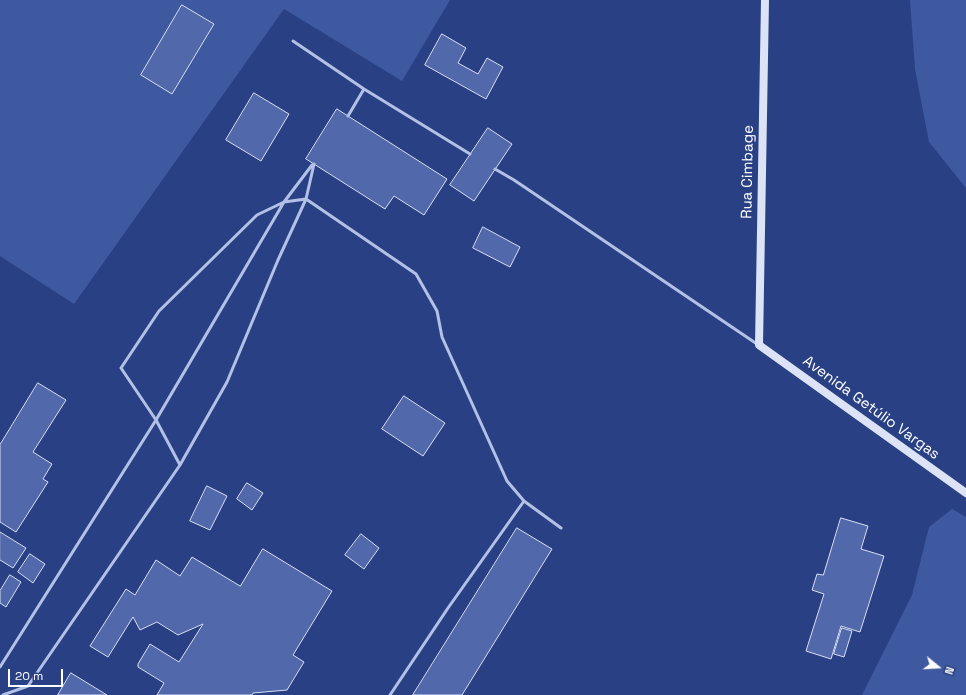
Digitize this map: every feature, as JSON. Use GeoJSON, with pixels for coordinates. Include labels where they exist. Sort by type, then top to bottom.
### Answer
{"type":"FeatureCollection","features":[{"type":"Feature","properties":{"kind":"street","name":"Rua Cimbage"},"geometry":{"type":"LineString","coordinates":[[759,345],[765,0]]}},
{"type":"Feature","properties":{"kind":"street","name":"Avenida Getúlio Vargas"},"geometry":{"type":"LineString","coordinates":[[759,345],[966,493]]}},
{"type":"Feature","properties":{"kind":"lane"},"geometry":{"type":"LineString","coordinates":[[293,41],[364,89],[470,154]]}},
{"type":"Feature","properties":{"kind":"lane"},"geometry":{"type":"LineString","coordinates":[[348,116],[364,89]]}},
{"type":"Feature","properties":{"kind":"lane"},"geometry":{"type":"LineString","coordinates":[[0,667],[156,420],[284,202],[314,164],[306,199],[278,260],[227,382],[180,465],[28,686],[3,695]]}},
{"type":"Feature","properties":{"kind":"lane"},"geometry":{"type":"LineString","coordinates":[[495,169],[514,180],[759,345]]}},
{"type":"Feature","properties":{"kind":"lane"},"geometry":{"type":"LineString","coordinates":[[180,465],[156,420],[121,368],[159,311],[257,215],[284,202],[306,199],[416,274],[437,311],[442,337],[507,481],[524,501],[562,528]]}},
{"type":"Feature","properties":{"kind":"lane"},"geometry":{"type":"LineString","coordinates":[[390,695],[448,608],[524,501]]}},
{"type":"Feature","properties":{"kind":"shaded area"},"geometry":{"type":"Polygon","coordinates":[[[0,0],[450,0],[402,81],[284,9],[74,304],[0,256],[0,0]]]}},
{"type":"Feature","properties":{"kind":"shaded area"},"geometry":{"type":"Polygon","coordinates":[[[910,0],[966,0],[966,188],[929,142],[915,69],[910,0]]]}},
{"type":"Feature","properties":{"kind":"shaded area"},"geometry":{"type":"Polygon","coordinates":[[[952,509],[966,517],[966,695],[862,695],[912,595],[929,527],[952,509]]]}},
{"type":"Feature","properties":{"kind":"building"},"geometry":{"type":"Polygon","coordinates":[[[182,5],[214,24],[172,94],[141,75],[182,5]]]}},
{"type":"Feature","properties":{"kind":"building"},"geometry":{"type":"Polygon","coordinates":[[[442,34],[466,48],[458,63],[478,74],[487,58],[503,67],[486,99],[425,65],[442,34]]]}},
{"type":"Feature","properties":{"kind":"building"},"geometry":{"type":"Polygon","coordinates":[[[254,93],[289,114],[261,161],[226,140],[254,93]]]}},
{"type":"Feature","properties":{"kind":"building"},"geometry":{"type":"Polygon","coordinates":[[[337,109],[447,179],[424,215],[394,196],[385,209],[306,159],[337,109]]]}},
{"type":"Feature","properties":{"kind":"building"},"geometry":{"type":"Polygon","coordinates":[[[488,128],[512,144],[474,201],[450,185],[488,128]]]}},
{"type":"Feature","properties":{"kind":"building"},"geometry":{"type":"Polygon","coordinates":[[[483,227],[520,247],[510,267],[473,248],[483,227]]]}},
{"type":"Feature","properties":{"kind":"building"},"geometry":{"type":"Polygon","coordinates":[[[38,383],[66,400],[33,452],[52,464],[43,479],[48,482],[16,532],[0,522],[0,445],[38,383]]]}},
{"type":"Feature","properties":{"kind":"building"},"geometry":{"type":"Polygon","coordinates":[[[404,396],[445,423],[423,456],[382,429],[404,396]]]}},
{"type":"Feature","properties":{"kind":"building"},"geometry":{"type":"Polygon","coordinates":[[[247,483],[263,493],[252,510],[237,499],[247,483]]]}},
{"type":"Feature","properties":{"kind":"building"},"geometry":{"type":"Polygon","coordinates":[[[207,486],[227,496],[210,530],[190,521],[207,486]]]}},
{"type":"Feature","properties":{"kind":"building"},"geometry":{"type":"Polygon","coordinates":[[[841,518],[868,526],[861,549],[884,556],[860,632],[841,626],[831,659],[806,651],[824,594],[812,590],[817,574],[823,575],[841,518]]]}},
{"type":"Feature","properties":{"kind":"building"},"geometry":{"type":"Polygon","coordinates":[[[517,528],[552,549],[462,695],[413,695],[517,528]]]}},
{"type":"Feature","properties":{"kind":"building"},"geometry":{"type":"Polygon","coordinates":[[[0,532],[26,548],[13,568],[0,560],[0,532]]]}},
{"type":"Feature","properties":{"kind":"building"},"geometry":{"type":"Polygon","coordinates":[[[361,534],[379,548],[364,569],[345,555],[361,534]]]}},
{"type":"Feature","properties":{"kind":"building"},"geometry":{"type":"Polygon","coordinates":[[[263,549],[332,591],[293,655],[304,662],[287,690],[253,693],[252,695],[157,695],[164,683],[138,667],[138,664],[150,644],[179,662],[203,624],[178,635],[157,622],[140,630],[133,617],[108,657],[90,646],[126,589],[135,595],[156,560],[180,576],[192,557],[240,586],[263,549]]]}},
{"type":"Feature","properties":{"kind":"building"},"geometry":{"type":"Polygon","coordinates":[[[30,554],[45,564],[33,583],[18,572],[30,554]]]}},
{"type":"Feature","properties":{"kind":"building"},"geometry":{"type":"Polygon","coordinates":[[[10,575],[21,582],[6,607],[0,603],[0,591],[10,575]]]}},
{"type":"Feature","properties":{"kind":"building"},"geometry":{"type":"Polygon","coordinates":[[[842,628],[852,631],[844,657],[834,654],[842,628]]]}},
{"type":"Feature","properties":{"kind":"building"},"geometry":{"type":"Polygon","coordinates":[[[71,673],[107,695],[58,695],[71,673]]]}}]}
